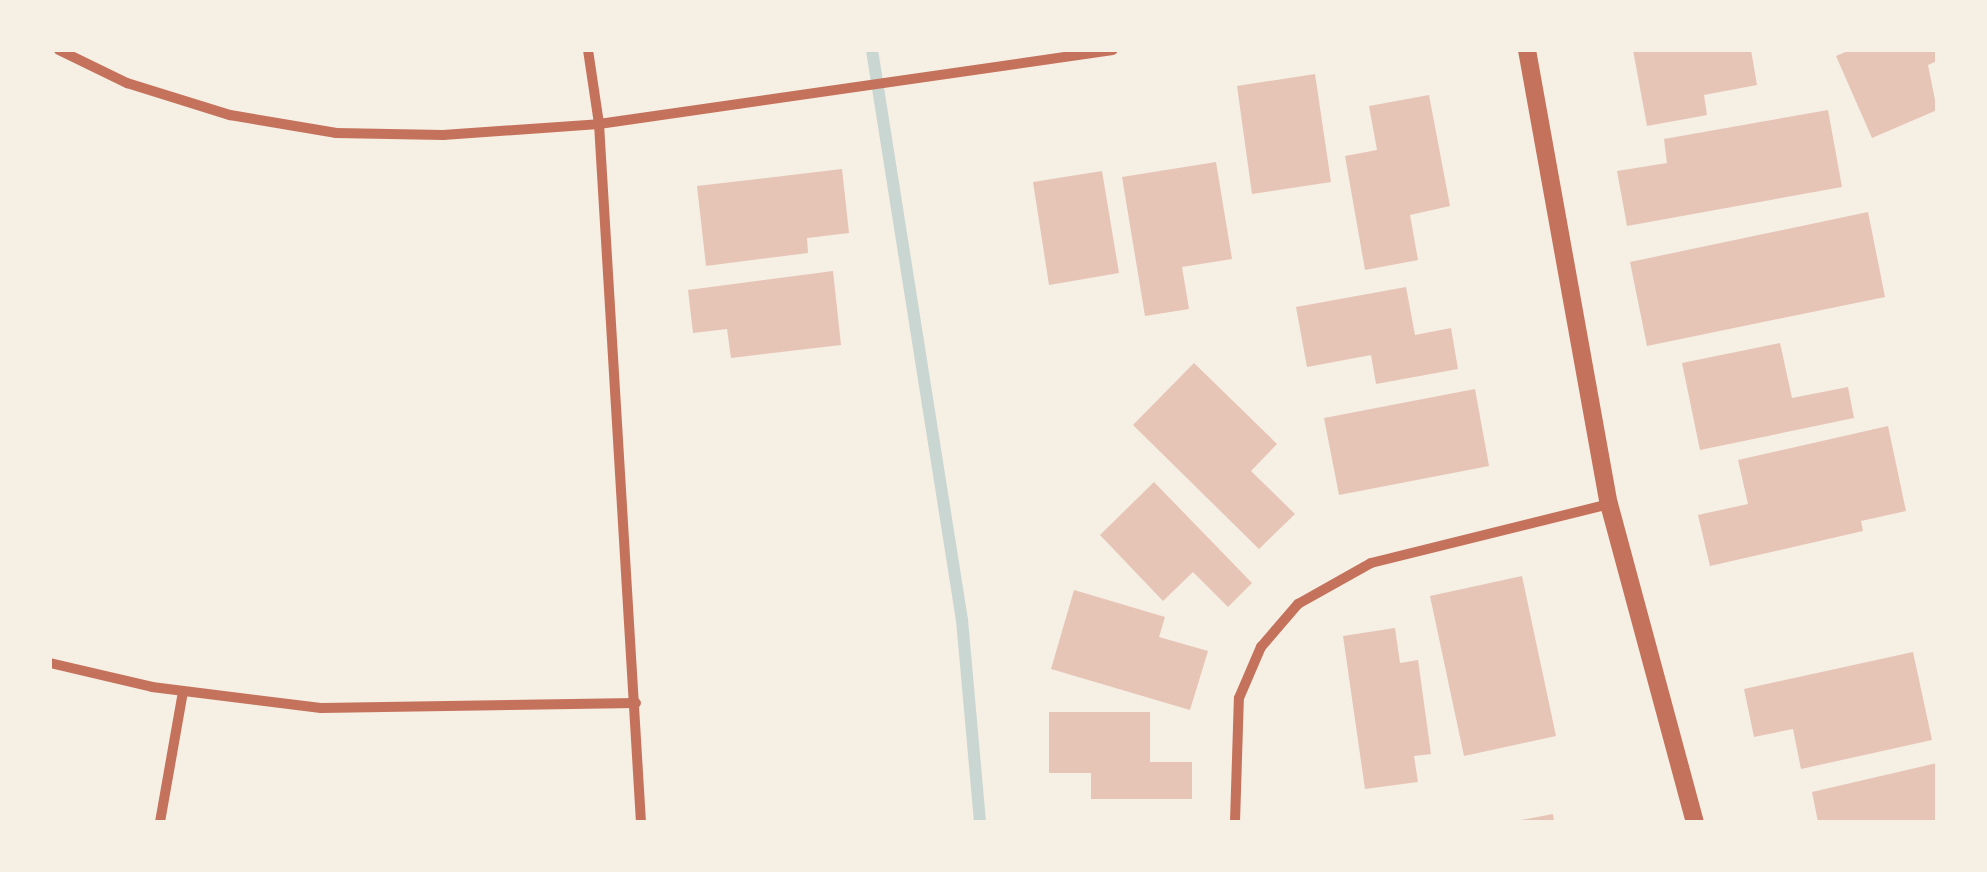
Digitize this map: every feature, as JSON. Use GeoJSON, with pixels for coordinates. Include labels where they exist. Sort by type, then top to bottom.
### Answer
{"type":"FeatureCollection","features":[{"type":"Feature","properties":{"kind":"street"},"geometry":{"type":"LineString","coordinates":[[59,50],[127,83],[230,115],[336,133],[443,135],[598,124],[1113,50]]}},
{"type":"Feature","properties":{"kind":"street"},"geometry":{"type":"LineString","coordinates":[[588,50],[598,124],[641,822]]}},
{"type":"Feature","properties":{"kind":"street"},"geometry":{"type":"LineString","coordinates":[[1527,50],[1609,504],[1695,822]]}},
{"type":"Feature","properties":{"kind":"street"},"geometry":{"type":"LineString","coordinates":[[1235,822],[1239,698],[1261,647],[1298,604],[1370,562],[1609,504]]}},
{"type":"Feature","properties":{"kind":"street"},"geometry":{"type":"LineString","coordinates":[[50,662],[183,692],[390,710],[636,703]]}},
{"type":"Feature","properties":{"kind":"street"},"geometry":{"type":"LineString","coordinates":[[160,822],[183,692]]}},
{"type":"Feature","properties":{"kind":"building"},"geometry":{"type":"Polygon","coordinates":[[[1633,50],[1751,50],[1757,85],[1704,95],[1707,115],[1647,126],[1633,50]]]}},
{"type":"Feature","properties":{"kind":"building"},"geometry":{"type":"Polygon","coordinates":[[[1850,50],[1937,50],[1937,61],[1928,65],[1937,110],[1872,138],[1836,56],[1850,50]]]}},
{"type":"Feature","properties":{"kind":"building"},"geometry":{"type":"Polygon","coordinates":[[[1315,74],[1331,182],[1252,194],[1237,86],[1315,74]]]}},
{"type":"Feature","properties":{"kind":"building"},"geometry":{"type":"Polygon","coordinates":[[[1429,95],[1450,206],[1410,215],[1418,260],[1365,270],[1345,156],[1377,150],[1369,106],[1429,95]]]}},
{"type":"Feature","properties":{"kind":"building"},"geometry":{"type":"Polygon","coordinates":[[[1828,110],[1842,187],[1627,226],[1617,171],[1667,163],[1664,139],[1828,110]]]}},
{"type":"Feature","properties":{"kind":"building"},"geometry":{"type":"Polygon","coordinates":[[[1216,162],[1232,259],[1182,267],[1189,309],[1145,316],[1122,177],[1216,162]]]}},
{"type":"Feature","properties":{"kind":"building"},"geometry":{"type":"Polygon","coordinates":[[[842,169],[849,233],[807,238],[808,253],[706,266],[697,186],[842,169]]]}},
{"type":"Feature","properties":{"kind":"building"},"geometry":{"type":"Polygon","coordinates":[[[1102,171],[1119,273],[1049,285],[1033,182],[1102,171]]]}},
{"type":"Feature","properties":{"kind":"building"},"geometry":{"type":"Polygon","coordinates":[[[1868,212],[1885,297],[1647,346],[1630,262],[1868,212]]]}},
{"type":"Feature","properties":{"kind":"building"},"geometry":{"type":"Polygon","coordinates":[[[833,271],[841,345],[731,358],[727,329],[693,333],[688,290],[833,271]]]}},
{"type":"Feature","properties":{"kind":"building"},"geometry":{"type":"Polygon","coordinates":[[[1406,287],[1415,335],[1451,328],[1458,369],[1376,384],[1371,355],[1307,367],[1296,307],[1406,287]]]}},
{"type":"Feature","properties":{"kind":"building"},"geometry":{"type":"Polygon","coordinates":[[[1780,343],[1792,398],[1848,387],[1854,418],[1700,450],[1682,363],[1780,343]]]}},
{"type":"Feature","properties":{"kind":"building"},"geometry":{"type":"Polygon","coordinates":[[[1194,363],[1277,444],[1251,471],[1295,514],[1259,549],[1133,425],[1194,363]]]}},
{"type":"Feature","properties":{"kind":"building"},"geometry":{"type":"Polygon","coordinates":[[[1475,389],[1489,466],[1339,495],[1324,418],[1475,389]]]}},
{"type":"Feature","properties":{"kind":"building"},"geometry":{"type":"Polygon","coordinates":[[[1888,426],[1906,511],[1861,521],[1863,531],[1710,566],[1698,515],[1748,504],[1738,460],[1888,426]]]}},
{"type":"Feature","properties":{"kind":"building"},"geometry":{"type":"Polygon","coordinates":[[[1154,482],[1252,583],[1228,607],[1193,572],[1163,601],[1100,535],[1154,482]]]}},
{"type":"Feature","properties":{"kind":"building"},"geometry":{"type":"Polygon","coordinates":[[[1522,576],[1556,736],[1464,756],[1430,596],[1522,576]]]}},
{"type":"Feature","properties":{"kind":"building"},"geometry":{"type":"Polygon","coordinates":[[[1074,590],[1165,617],[1159,637],[1208,651],[1190,710],[1051,669],[1074,590]]]}},
{"type":"Feature","properties":{"kind":"building"},"geometry":{"type":"Polygon","coordinates":[[[1395,628],[1400,663],[1418,660],[1431,754],[1414,756],[1418,782],[1365,789],[1343,636],[1395,628]]]}},
{"type":"Feature","properties":{"kind":"building"},"geometry":{"type":"Polygon","coordinates":[[[1913,652],[1932,740],[1801,769],[1793,729],[1754,737],[1744,689],[1913,652]]]}},
{"type":"Feature","properties":{"kind":"building"},"geometry":{"type":"Polygon","coordinates":[[[1049,712],[1150,712],[1150,762],[1192,762],[1192,799],[1091,799],[1091,773],[1049,773],[1049,712]]]}},
{"type":"Feature","properties":{"kind":"building"},"geometry":{"type":"Polygon","coordinates":[[[1937,763],[1937,822],[1818,822],[1812,792],[1937,763]]]}},
{"type":"Feature","properties":{"kind":"building"},"geometry":{"type":"Polygon","coordinates":[[[1553,814],[1554,822],[1521,822],[1521,820],[1553,814]]]}},
{"type":"Feature","properties":{"kind":"waterway"},"geometry":{"type":"LineString","coordinates":[[872,50],[962,620],[980,822]]}}]}
